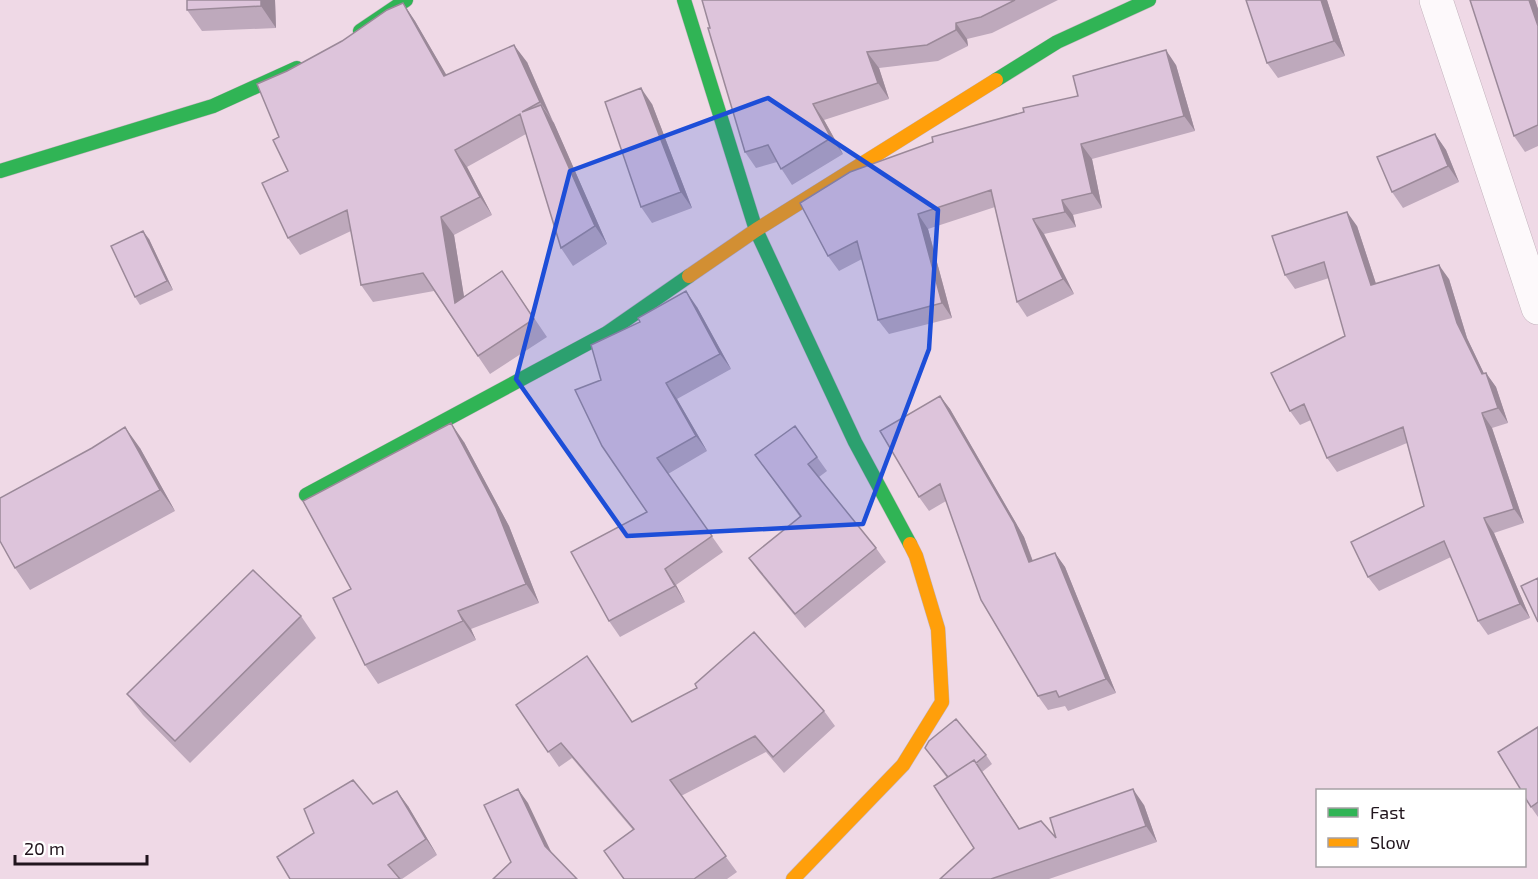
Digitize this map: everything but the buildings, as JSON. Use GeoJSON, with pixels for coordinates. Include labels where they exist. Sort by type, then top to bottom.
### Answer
{"type":"FeatureCollection","features":[{"type":"Feature","properties":{"kind":"street"},"geometry":{"type":"LineString","coordinates":[[345,42],[405,0]]}},
{"type":"Feature","properties":{"kind":"street"},"geometry":{"type":"LineString","coordinates":[[684,0],[756,230],[855,442],[916,556],[938,629],[942,702],[903,765],[793,879]]}},
{"type":"Feature","properties":{"kind":"street"},"geometry":{"type":"LineString","coordinates":[[306,495],[607,333],[756,230],[1057,42],[1149,0]]}},
{"type":"Feature","properties":{"kind":"street"},"geometry":{"type":"LineString","coordinates":[[1436,0],[1538,308]]}},
{"type":"Feature","properties":{"kind":"street"},"geometry":{"type":"LineString","coordinates":[[0,171],[213,106],[309,62]]}},
{"type":"Feature","properties":{"kind":"highlighted area"},"geometry":{"type":"Polygon","coordinates":[[[768,98],[938,210],[929,349],[863,524],[627,536],[516,379],[570,171],[768,98]]]}},
{"type":"Feature","properties":{"kind":"traffic: fast"},"geometry":{"type":"LineString","coordinates":[[360,31],[406,0]]}},
{"type":"Feature","properties":{"kind":"traffic: fast"},"geometry":{"type":"LineString","coordinates":[[684,0],[756,230],[855,442],[910,544]]}},
{"type":"Feature","properties":{"kind":"traffic: fast"},"geometry":{"type":"LineString","coordinates":[[996,80],[1057,42],[1149,0]]}},
{"type":"Feature","properties":{"kind":"traffic: fast"},"geometry":{"type":"LineString","coordinates":[[0,171],[213,106],[297,68]]}},
{"type":"Feature","properties":{"kind":"traffic: fast"},"geometry":{"type":"LineString","coordinates":[[306,495],[607,333],[689,276]]}},
{"type":"Feature","properties":{"kind":"traffic: slow"},"geometry":{"type":"LineString","coordinates":[[689,276],[756,230],[996,80]]}},
{"type":"Feature","properties":{"kind":"traffic: slow"},"geometry":{"type":"LineString","coordinates":[[793,879],[903,765],[942,702],[938,629],[916,556],[910,544]]}}]}
